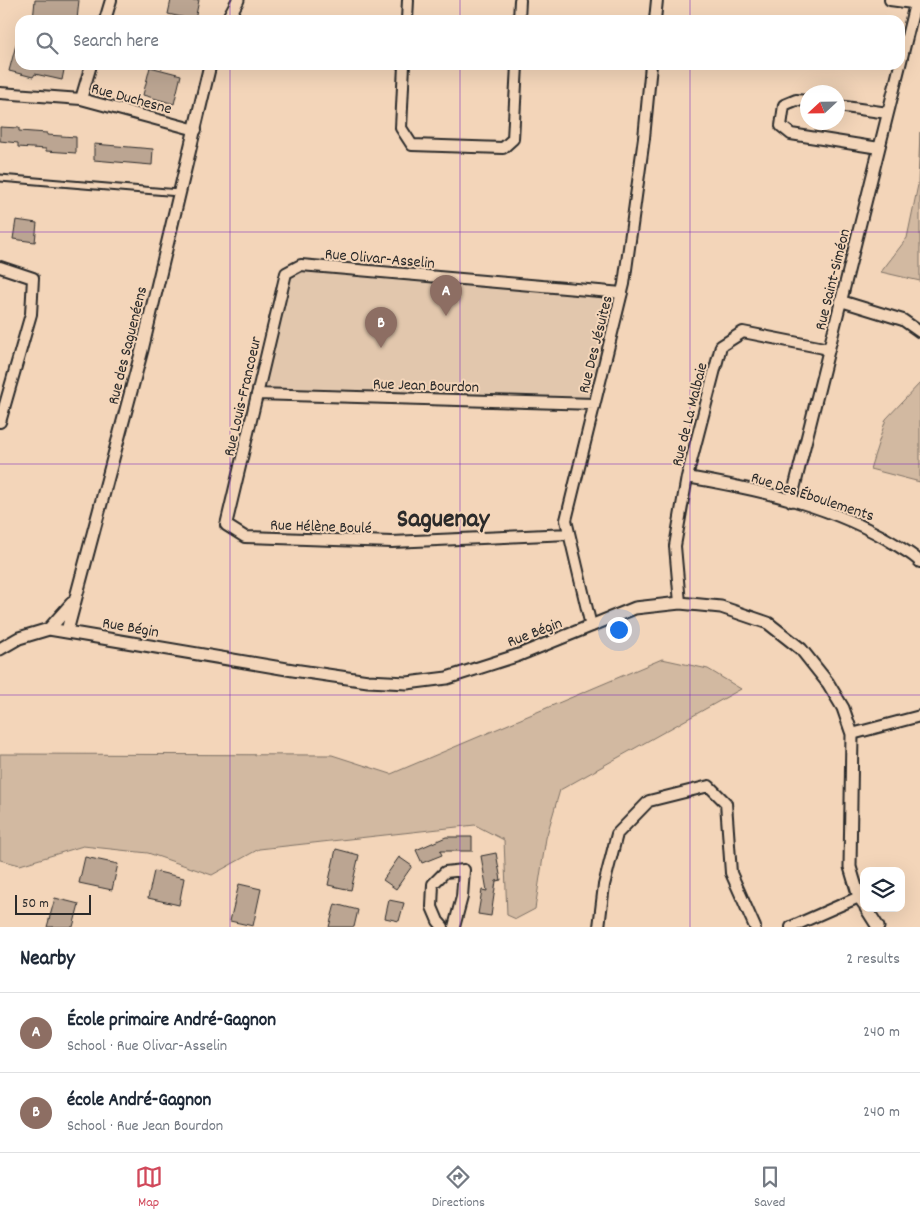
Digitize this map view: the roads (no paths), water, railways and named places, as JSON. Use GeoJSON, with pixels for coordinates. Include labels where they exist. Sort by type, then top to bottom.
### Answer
{"type":"FeatureCollection","features":[{"type":"Feature","properties":{"kind":"street"},"geometry":{"type":"LineString","coordinates":[[106,15],[111,0]]}},
{"type":"Feature","properties":{"kind":"street"},"geometry":{"type":"LineString","coordinates":[[230,15],[238,0]]}},
{"type":"Feature","properties":{"kind":"street"},"geometry":{"type":"LineString","coordinates":[[407,15],[408,0]]}},
{"type":"Feature","properties":{"kind":"street"},"geometry":{"type":"LineString","coordinates":[[519,15],[520,0]]}},
{"type":"Feature","properties":{"kind":"street"},"geometry":{"type":"LineString","coordinates":[[655,15],[656,0]]}},
{"type":"Feature","properties":{"kind":"street"},"geometry":{"type":"LineString","coordinates":[[890,0],[918,4]]}},
{"type":"Feature","properties":{"kind":"street","name":"Rue Saint-Siméon"},"geometry":{"type":"LineString","coordinates":[[905,48],[918,4]]}},
{"type":"Feature","properties":{"kind":"street"},"geometry":{"type":"LineString","coordinates":[[81,99],[90,70]]}},
{"type":"Feature","properties":{"kind":"street","name":"Rue des Saguenéens"},"geometry":{"type":"LineString","coordinates":[[67,631],[142,350],[209,70]]}},
{"type":"Feature","properties":{"kind":"street"},"geometry":{"type":"LineString","coordinates":[[404,70],[401,128],[412,145],[502,148],[513,139],[517,70]]}},
{"type":"Feature","properties":{"kind":"street","name":"Rue Des Jésuites"},"geometry":{"type":"LineString","coordinates":[[591,626],[566,520],[622,294],[644,138],[651,70]]}},
{"type":"Feature","properties":{"kind":"street","name":"Rue Saint-Siméon"},"geometry":{"type":"LineString","coordinates":[[791,501],[899,70]]}},
{"type":"Feature","properties":{"kind":"street","name":"Rue Duchesne"},"geometry":{"type":"LineString","coordinates":[[0,93],[81,99],[196,130]]}},
{"type":"Feature","properties":{"kind":"street"},"geometry":{"type":"LineString","coordinates":[[800,101],[796,100],[784,105],[780,126],[791,134],[879,148]]}},
{"type":"Feature","properties":{"kind":"street"},"geometry":{"type":"LineString","coordinates":[[845,107],[888,113]]}},
{"type":"Feature","properties":{"kind":"street","name":"Rue Olivar-Asselin"},"geometry":{"type":"LineString","coordinates":[[286,274],[301,265],[622,294]]}},
{"type":"Feature","properties":{"kind":"street"},"geometry":{"type":"LineString","coordinates":[[0,267],[33,278],[31,314],[0,422]]}},
{"type":"Feature","properties":{"kind":"street","name":"Rue Louis-Francoeur"},"geometry":{"type":"LineString","coordinates":[[226,525],[286,274]]}},
{"type":"Feature","properties":{"kind":"street"},"geometry":{"type":"LineString","coordinates":[[841,301],[903,320],[920,332]]}},
{"type":"Feature","properties":{"kind":"street","name":"Rue de La Malbaie"},"geometry":{"type":"LineString","coordinates":[[680,603],[675,546],[687,477],[721,346],[743,332],[829,349]]}},
{"type":"Feature","properties":{"kind":"street","name":"Rue Jean Bourdon"},"geometry":{"type":"LineString","coordinates":[[257,394],[594,404]]}},
{"type":"Feature","properties":{"kind":"street","name":"Rue Des Éboulements"},"geometry":{"type":"LineString","coordinates":[[687,477],[768,493],[876,532],[920,562]]}},
{"type":"Feature","properties":{"kind":"street","name":"Rue Hélène Boulé"},"geometry":{"type":"LineString","coordinates":[[226,525],[245,537],[392,542],[568,534]]}},
{"type":"Feature","properties":{"kind":"street"},"geometry":{"type":"LineString","coordinates":[[49,629],[76,598]]}},
{"type":"Feature","properties":{"kind":"street","name":"Rue Bégin"},"geometry":{"type":"LineString","coordinates":[[0,649],[19,638],[49,629],[293,670],[368,681],[407,683],[446,678],[519,655],[635,608],[680,603],[722,607],[768,623],[802,649],[828,683],[843,708],[852,734],[850,867],[860,897]]}},
{"type":"Feature","properties":{"kind":"street"},"geometry":{"type":"LineString","coordinates":[[852,734],[920,716]]}},
{"type":"Feature","properties":{"kind":"street"},"geometry":{"type":"LineString","coordinates":[[599,927],[604,885],[616,834],[650,802],[709,786],[726,803],[731,873],[755,927]]}},
{"type":"Feature","properties":{"kind":"street"},"geometry":{"type":"LineString","coordinates":[[443,927],[432,907],[433,884],[445,872],[464,870],[462,897],[454,927]]}},
{"type":"Feature","properties":{"kind":"street"},"geometry":{"type":"LineString","coordinates":[[791,927],[860,900]]}},
{"type":"Feature","properties":{"kind":"street"},"geometry":{"type":"LineString","coordinates":[[869,912],[878,927]]}},
{"type":"Feature","properties":{"kind":"lane"},"geometry":{"type":"LineString","coordinates":[[0,178],[180,193]]}},
{"type":"Feature","properties":{"kind":"place","name":"École primaire André-Gagnon"},"geometry":{"type":"Point","coordinates":[446,316]}},
{"type":"Feature","properties":{"kind":"place","name":"école André-Gagnon"},"geometry":{"type":"Point","coordinates":[381,348]}},
{"type":"Feature","properties":{"kind":"district","name":"Saguenay"},"geometry":{"type":"Point","coordinates":[443,517]}}]}
